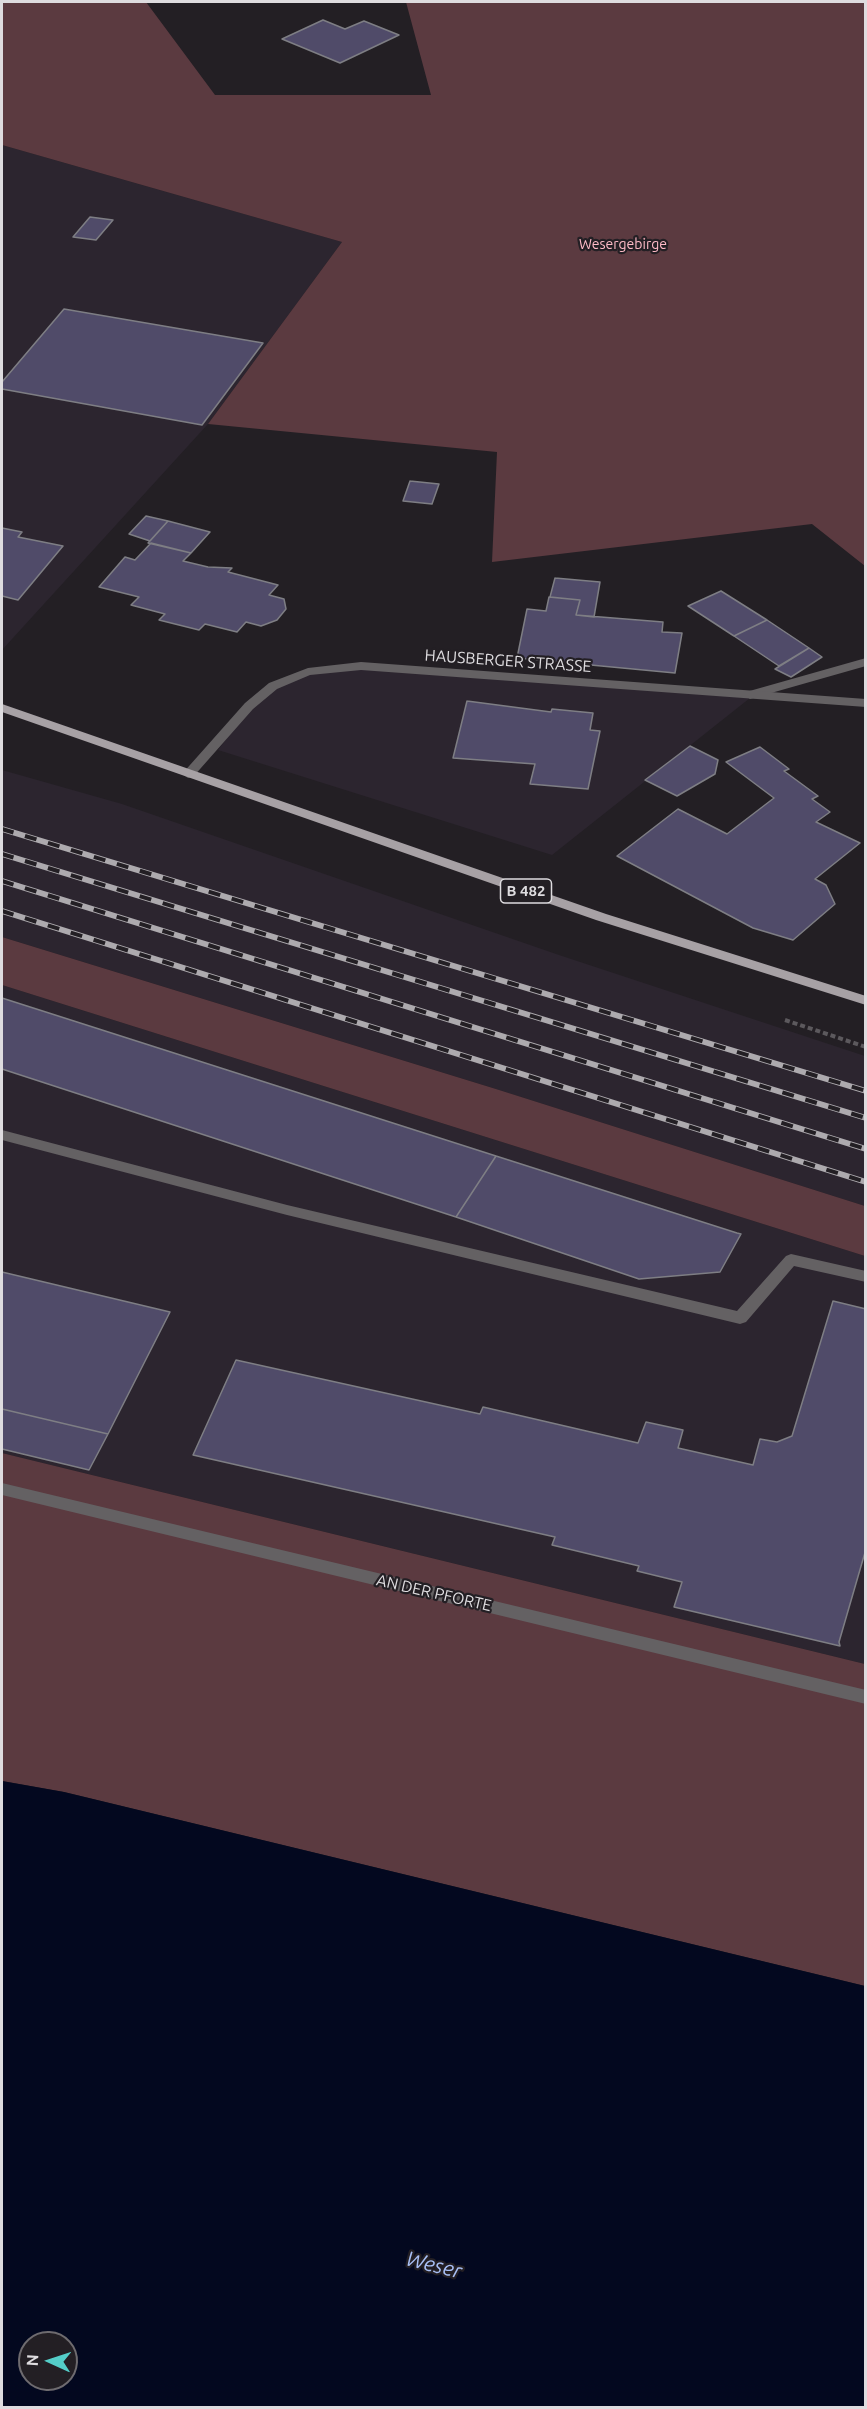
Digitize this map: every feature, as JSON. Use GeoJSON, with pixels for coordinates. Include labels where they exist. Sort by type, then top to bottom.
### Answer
{"type":"FeatureCollection","features":[{"type":"Feature","properties":{"kind":"main road","name":"B 482"},"geometry":{"type":"LineString","coordinates":[[2,708],[601,917],[866,1001]]}},
{"type":"Feature","properties":{"kind":"street"},"geometry":{"type":"LineString","coordinates":[[750,695],[866,662]]}},
{"type":"Feature","properties":{"kind":"street","name":"HAUSBERGER STRASSE"},"geometry":{"type":"LineString","coordinates":[[188,774],[249,706],[273,686],[308,672],[362,666],[866,704]]}},
{"type":"Feature","properties":{"kind":"street"},"geometry":{"type":"LineString","coordinates":[[2,1135],[287,1210],[740,1318],[791,1260],[866,1277]]}},
{"type":"Feature","properties":{"kind":"street","name":"AN DER PFORTE"},"geometry":{"type":"LineString","coordinates":[[2,1489],[866,1697]]}},
{"type":"Feature","properties":{"kind":"shaded area"},"geometry":{"type":"Polygon","coordinates":[[[2,145],[342,242],[208,424],[2,650],[2,145]]]}},
{"type":"Feature","properties":{"kind":"shaded area"},"geometry":{"type":"Polygon","coordinates":[[[362,667],[750,698],[552,855],[218,750],[250,707],[275,687],[308,673],[362,667]]]}},
{"type":"Feature","properties":{"kind":"shaded area"},"geometry":{"type":"Polygon","coordinates":[[[2,770],[122,804],[559,955],[865,1056],[865,1206],[496,1089],[2,937],[2,770]]]}},
{"type":"Feature","properties":{"kind":"shaded area"},"geometry":{"type":"Polygon","coordinates":[[[2,985],[865,1256],[865,1664],[2,1453],[2,985]]]}},
{"type":"Feature","properties":{"kind":"green space","name":"Wesergebirge"},"geometry":{"type":"Polygon","coordinates":[[[2,2],[146,2],[215,95],[431,95],[406,2],[865,2],[865,566],[812,524],[492,562],[497,452],[208,424],[342,242],[2,145],[2,2]]]}},
{"type":"Feature","properties":{"kind":"green space"},"geometry":{"type":"Polygon","coordinates":[[[2,937],[496,1089],[865,1206],[865,1256],[2,985],[2,937]]]}},
{"type":"Feature","properties":{"kind":"green space"},"geometry":{"type":"Polygon","coordinates":[[[2,1453],[865,1664],[865,1986],[64,1792],[2,1781],[2,1453]]]}},
{"type":"Feature","properties":{"kind":"water","name":"Weser"},"geometry":{"type":"Polygon","coordinates":[[[2,1781],[64,1792],[865,1986],[865,2407],[2,2407],[2,1781]]]}},
{"type":"Feature","properties":{"kind":"building"},"geometry":{"type":"Polygon","coordinates":[[[323,20],[345,29],[364,21],[399,35],[340,63],[282,39],[323,20]]]}},
{"type":"Feature","properties":{"kind":"building"},"geometry":{"type":"Polygon","coordinates":[[[90,217],[113,220],[96,240],[73,237],[90,217]]]}},
{"type":"Feature","properties":{"kind":"building"},"geometry":{"type":"Polygon","coordinates":[[[64,309],[263,343],[202,425],[2,389],[2,382],[64,309]]]}},
{"type":"Feature","properties":{"kind":"building"},"geometry":{"type":"Polygon","coordinates":[[[410,481],[439,484],[432,504],[403,501],[410,481]]]}},
{"type":"Feature","properties":{"kind":"building"},"geometry":{"type":"Polygon","coordinates":[[[146,516],[168,521],[150,541],[129,534],[146,516]]]}},
{"type":"Feature","properties":{"kind":"building"},"geometry":{"type":"Polygon","coordinates":[[[168,521],[210,532],[191,553],[148,543],[168,521]]]}},
{"type":"Feature","properties":{"kind":"building"},"geometry":{"type":"Polygon","coordinates":[[[2,528],[22,532],[18,537],[63,546],[18,600],[2,596],[2,528]]]}},
{"type":"Feature","properties":{"kind":"building"},"geometry":{"type":"Polygon","coordinates":[[[151,543],[191,553],[183,561],[208,567],[232,568],[228,572],[278,585],[269,595],[284,599],[286,609],[277,620],[261,626],[246,622],[237,632],[205,624],[199,630],[159,620],[165,614],[131,605],[139,597],[99,587],[125,557],[135,560],[151,543]]]}},
{"type":"Feature","properties":{"kind":"building"},"geometry":{"type":"Polygon","coordinates":[[[555,578],[600,582],[594,617],[576,615],[580,600],[550,597],[555,578]]]}},
{"type":"Feature","properties":{"kind":"building"},"geometry":{"type":"Polygon","coordinates":[[[721,591],[767,620],[734,636],[688,606],[721,591]]]}},
{"type":"Feature","properties":{"kind":"building"},"geometry":{"type":"Polygon","coordinates":[[[549,597],[580,600],[576,615],[663,622],[662,632],[682,633],[675,673],[517,658],[527,609],[546,611],[549,597]]]}},
{"type":"Feature","properties":{"kind":"building"},"geometry":{"type":"Polygon","coordinates":[[[767,620],[809,648],[779,666],[734,636],[767,620]]]}},
{"type":"Feature","properties":{"kind":"building"},"geometry":{"type":"Polygon","coordinates":[[[809,648],[822,657],[791,677],[775,669],[809,648]]]}},
{"type":"Feature","properties":{"kind":"building"},"geometry":{"type":"Polygon","coordinates":[[[467,701],[551,712],[552,709],[593,713],[590,730],[600,731],[588,789],[530,784],[535,764],[453,758],[467,701]]]}},
{"type":"Feature","properties":{"kind":"building"},"geometry":{"type":"Polygon","coordinates":[[[690,746],[718,760],[715,774],[677,796],[645,780],[690,746]]]}},
{"type":"Feature","properties":{"kind":"building"},"geometry":{"type":"Polygon","coordinates":[[[760,747],[789,769],[784,771],[818,796],[812,799],[830,812],[816,822],[860,843],[815,879],[826,885],[835,904],[793,940],[753,928],[617,856],[678,809],[727,834],[774,798],[726,762],[760,747]]]}},
{"type":"Feature","properties":{"kind":"building"},"geometry":{"type":"Polygon","coordinates":[[[2,998],[496,1156],[456,1217],[2,1069],[2,998]]]}},
{"type":"Feature","properties":{"kind":"building"},"geometry":{"type":"Polygon","coordinates":[[[496,1156],[741,1234],[720,1272],[639,1279],[456,1217],[496,1156]]]}},
{"type":"Feature","properties":{"kind":"building"},"geometry":{"type":"Polygon","coordinates":[[[2,1272],[170,1312],[108,1434],[2,1409],[2,1272]]]}},
{"type":"Feature","properties":{"kind":"building"},"geometry":{"type":"Polygon","coordinates":[[[833,1301],[866,1309],[866,1549],[839,1642],[840,1646],[674,1607],[682,1582],[637,1571],[639,1566],[552,1545],[555,1537],[193,1455],[236,1360],[480,1414],[483,1407],[638,1443],[646,1422],[683,1430],[678,1448],[753,1465],[760,1439],[777,1442],[792,1436],[833,1301]]]}},
{"type":"Feature","properties":{"kind":"building"},"geometry":{"type":"Polygon","coordinates":[[[2,1409],[108,1434],[89,1470],[2,1449],[2,1409]]]}},
{"type":"Feature","properties":{"kind":"railway"},"geometry":{"type":"LineString","coordinates":[[2,829],[866,1091]]}},
{"type":"Feature","properties":{"kind":"railway"},"geometry":{"type":"LineString","coordinates":[[2,854],[866,1118]]}},
{"type":"Feature","properties":{"kind":"railway"},"geometry":{"type":"LineString","coordinates":[[2,881],[866,1149]]}},
{"type":"Feature","properties":{"kind":"railway"},"geometry":{"type":"LineString","coordinates":[[2,911],[866,1182]]}}]}
